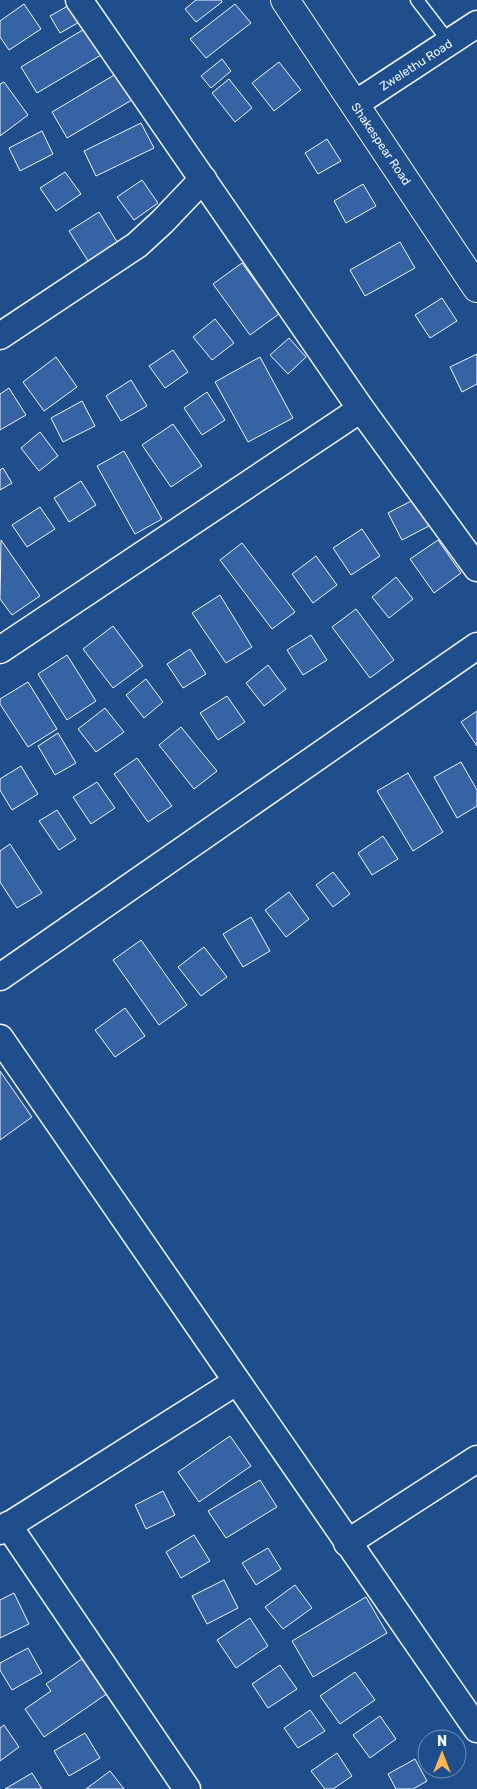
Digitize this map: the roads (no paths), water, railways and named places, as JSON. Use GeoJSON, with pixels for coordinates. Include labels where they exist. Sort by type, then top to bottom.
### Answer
{"type":"FeatureCollection","features":[{"type":"Feature","properties":{"kind":"street"},"geometry":{"type":"LineString","coordinates":[[79,0],[361,409],[477,568]]}},
{"type":"Feature","properties":{"kind":"street","name":"Shakespear Road"},"geometry":{"type":"LineString","coordinates":[[284,0],[477,288]]}},
{"type":"Feature","properties":{"kind":"street","name":"Zwelethu Road"},"geometry":{"type":"LineString","coordinates":[[355,104],[477,24]]}},
{"type":"Feature","properties":{"kind":"street"},"geometry":{"type":"LineString","coordinates":[[1,332],[137,244],[162,222],[203,179]]}},
{"type":"Feature","properties":{"kind":"street"},"geometry":{"type":"LineString","coordinates":[[0,650],[361,409]]}},
{"type":"Feature","properties":{"kind":"street"},"geometry":{"type":"LineString","coordinates":[[0,977],[477,646]]}},
{"type":"Feature","properties":{"kind":"street"},"geometry":{"type":"LineString","coordinates":[[0,1038],[477,1729]]}},
{"type":"Feature","properties":{"kind":"street"},"geometry":{"type":"LineString","coordinates":[[187,1789],[4,1528],[236,1382]]}},
{"type":"Feature","properties":{"kind":"street"},"geometry":{"type":"LineString","coordinates":[[348,1543],[477,1459]]}},
{"type":"Feature","properties":{"kind":"lane"},"geometry":{"type":"LineString","coordinates":[[416,0],[450,43]]}}]}
